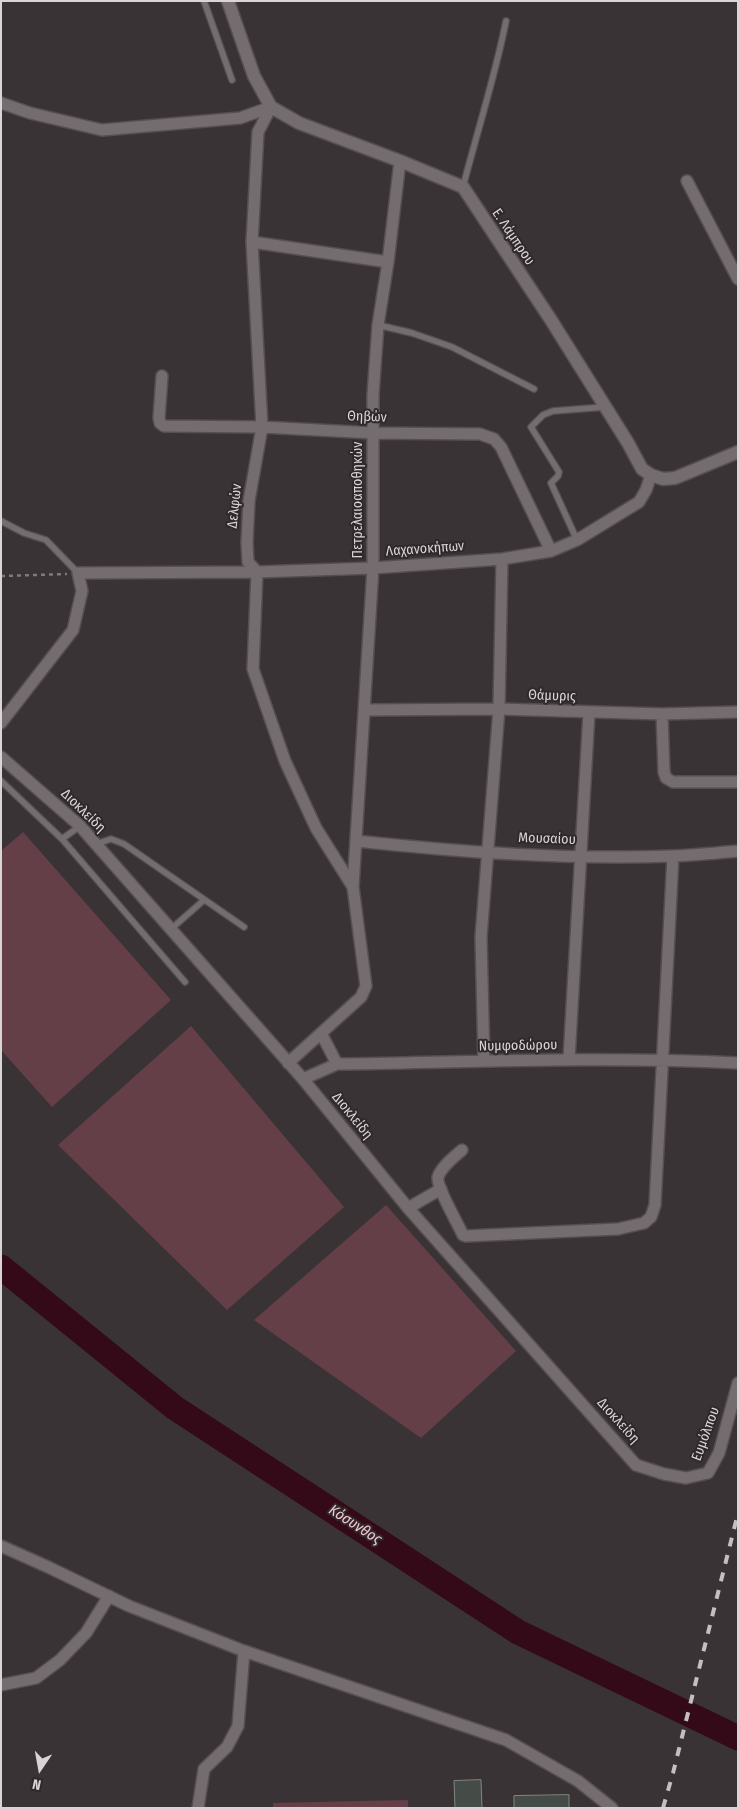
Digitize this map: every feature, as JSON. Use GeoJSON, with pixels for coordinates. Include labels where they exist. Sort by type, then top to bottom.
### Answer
{"type":"FeatureCollection","features":[{"type":"Feature","properties":{"kind":"street"},"geometry":{"type":"LineString","coordinates":[[228,1],[254,76],[271,108],[299,123],[463,187]]}},
{"type":"Feature","properties":{"kind":"street"},"geometry":{"type":"LineString","coordinates":[[1,103],[30,114],[102,130],[240,118],[271,108]]}},
{"type":"Feature","properties":{"kind":"street","name":"Δελφών"},"geometry":{"type":"LineString","coordinates":[[271,108],[258,132],[252,242],[262,427],[249,500],[247,544],[248,562],[257,572],[253,669],[285,762],[316,828],[354,887]]}},
{"type":"Feature","properties":{"kind":"street","name":"Πετρελαιοαποθηκών"},"geometry":{"type":"LineString","coordinates":[[321,1033],[361,996],[366,986],[354,887],[374,568],[373,395],[378,325],[388,262],[400,161]]}},
{"type":"Feature","properties":{"kind":"street"},"geometry":{"type":"LineString","coordinates":[[687,180],[738,279]]}},
{"type":"Feature","properties":{"kind":"street","name":"Ε. Λάμπρου"},"geometry":{"type":"LineString","coordinates":[[463,187],[605,407],[642,468],[652,475]]}},
{"type":"Feature","properties":{"kind":"street"},"geometry":{"type":"LineString","coordinates":[[252,242],[388,262]]}},
{"type":"Feature","properties":{"kind":"street","name":"Θηβών"},"geometry":{"type":"LineString","coordinates":[[162,376],[160,424],[164,426],[262,427],[373,433],[480,434],[494,439],[501,447],[551,551]]}},
{"type":"Feature","properties":{"kind":"street"},"geometry":{"type":"LineString","coordinates":[[652,475],[664,479],[675,478],[738,452]]}},
{"type":"Feature","properties":{"kind":"street","name":"Λαχανοκήπων"},"geometry":{"type":"LineString","coordinates":[[78,573],[257,572],[374,568],[502,559],[551,551],[577,540],[639,502],[652,475]]}},
{"type":"Feature","properties":{"kind":"street"},"geometry":{"type":"LineString","coordinates":[[484,1061],[481,937],[499,710],[502,559]]}},
{"type":"Feature","properties":{"kind":"street"},"geometry":{"type":"LineString","coordinates":[[1,723],[73,630],[82,591],[78,573]]}},
{"type":"Feature","properties":{"kind":"street","name":"Θάμυρις"},"geometry":{"type":"LineString","coordinates":[[364,710],[499,710],[662,714],[738,712]]}},
{"type":"Feature","properties":{"kind":"street"},"geometry":{"type":"LineString","coordinates":[[569,1059],[589,713]]}},
{"type":"Feature","properties":{"kind":"street"},"geometry":{"type":"LineString","coordinates":[[662,714],[664,772],[666,778],[673,782],[738,782]]}},
{"type":"Feature","properties":{"kind":"street","name":"Διοκλείδη"},"geometry":{"type":"LineString","coordinates":[[1,757],[80,826],[303,1079],[408,1208],[636,1465],[664,1474],[686,1478]]}},
{"type":"Feature","properties":{"kind":"street","name":"Μουσαίου"},"geometry":{"type":"LineString","coordinates":[[356,841],[419,848],[580,856],[673,856],[738,851]]}},
{"type":"Feature","properties":{"kind":"street"},"geometry":{"type":"LineString","coordinates":[[462,1150],[439,1176],[438,1180],[463,1234],[466,1236],[618,1229],[644,1223],[651,1217],[655,1205],[673,856]]}},
{"type":"Feature","properties":{"kind":"street"},"geometry":{"type":"LineString","coordinates":[[288,1063],[321,1033],[337,1064]]}},
{"type":"Feature","properties":{"kind":"street","name":"Νυμφοδώρου"},"geometry":{"type":"LineString","coordinates":[[303,1079],[337,1064],[569,1059],[663,1059],[738,1063]]}},
{"type":"Feature","properties":{"kind":"street"},"geometry":{"type":"LineString","coordinates":[[408,1208],[441,1189]]}},
{"type":"Feature","properties":{"kind":"street","name":"Ευμόλπου"},"geometry":{"type":"LineString","coordinates":[[686,1478],[708,1473],[712,1466],[718,1453],[738,1383]]}},
{"type":"Feature","properties":{"kind":"street"},"geometry":{"type":"LineString","coordinates":[[1,1546],[48,1566],[129,1606],[244,1651],[506,1740],[578,1780],[612,1808]]}},
{"type":"Feature","properties":{"kind":"street"},"geometry":{"type":"LineString","coordinates":[[1,1685],[36,1678],[60,1660],[86,1633],[109,1596]]}},
{"type":"Feature","properties":{"kind":"street"},"geometry":{"type":"LineString","coordinates":[[198,1808],[204,1769],[227,1747],[238,1726],[244,1651]]}},
{"type":"Feature","properties":{"kind":"lane"},"geometry":{"type":"LineString","coordinates":[[204,1],[232,80]]}},
{"type":"Feature","properties":{"kind":"lane"},"geometry":{"type":"LineString","coordinates":[[463,187],[497,62],[506,21]]}},
{"type":"Feature","properties":{"kind":"lane"},"geometry":{"type":"LineString","coordinates":[[378,325],[412,333],[452,347],[534,389]]}},
{"type":"Feature","properties":{"kind":"lane"},"geometry":{"type":"LineString","coordinates":[[577,540],[551,483],[558,476],[559,472],[531,427],[544,415],[553,411],[605,407]]}},
{"type":"Feature","properties":{"kind":"lane"},"geometry":{"type":"LineString","coordinates":[[1,521],[24,533],[46,540],[78,573]]}},
{"type":"Feature","properties":{"kind":"lane"},"geometry":{"type":"LineString","coordinates":[[1,782],[62,839],[185,982]]}},
{"type":"Feature","properties":{"kind":"lane"},"geometry":{"type":"LineString","coordinates":[[62,839],[80,826]]}},
{"type":"Feature","properties":{"kind":"lane"},"geometry":{"type":"LineString","coordinates":[[96,844],[112,839],[124,844],[244,928]]}},
{"type":"Feature","properties":{"kind":"lane"},"geometry":{"type":"LineString","coordinates":[[171,929],[204,900]]}},
{"type":"Feature","properties":{"kind":"path"},"geometry":{"type":"LineString","coordinates":[[1,576],[78,573]]}},
{"type":"Feature","properties":{"kind":"shaded area"},"geometry":{"type":"Polygon","coordinates":[[[23,832],[171,1000],[52,1107],[1,1050],[1,851],[23,832]]]}},
{"type":"Feature","properties":{"kind":"shaded area"},"geometry":{"type":"Polygon","coordinates":[[[191,1026],[344,1207],[227,1310],[58,1145],[191,1026]]]}},
{"type":"Feature","properties":{"kind":"shaded area"},"geometry":{"type":"Polygon","coordinates":[[[386,1205],[516,1351],[421,1438],[254,1320],[386,1205]]]}},
{"type":"Feature","properties":{"kind":"shaded area"},"geometry":{"type":"Polygon","coordinates":[[[408,1800],[408,1808],[273,1808],[273,1803],[408,1800]]]}},
{"type":"Feature","properties":{"kind":"building"},"geometry":{"type":"Polygon","coordinates":[[[481,1780],[482,1808],[455,1808],[454,1781],[481,1780]]]}},
{"type":"Feature","properties":{"kind":"building"},"geometry":{"type":"Polygon","coordinates":[[[569,1795],[569,1808],[514,1808],[514,1796],[569,1795]]]}},
{"type":"Feature","properties":{"kind":"waterway","name":"Κόσυνθος"},"geometry":{"type":"LineString","coordinates":[[1,1267],[175,1408],[518,1632],[738,1738]]}},
{"type":"Feature","properties":{"kind":"railway"},"geometry":{"type":"LineString","coordinates":[[663,1808],[738,1513]]}}]}
